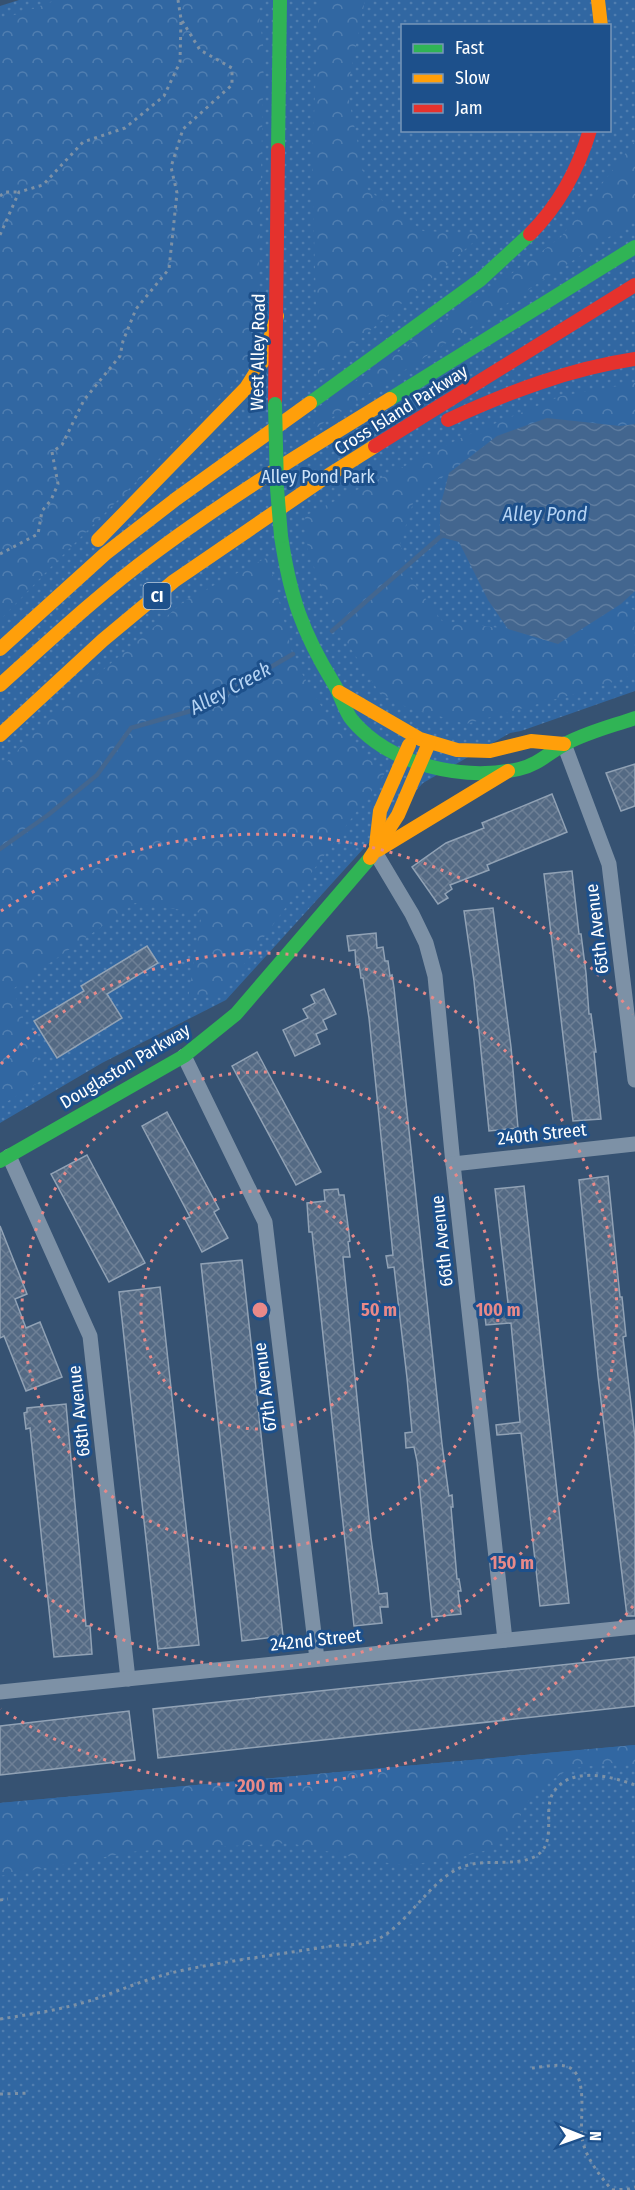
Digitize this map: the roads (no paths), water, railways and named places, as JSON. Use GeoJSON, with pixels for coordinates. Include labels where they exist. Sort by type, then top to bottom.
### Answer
{"type":"FeatureCollection","features":[{"type":"Feature","properties":{"kind":"main road","name":"West Alley Road"},"geometry":{"type":"LineString","coordinates":[[280,0],[275,404],[277,488],[286,573],[318,658],[339,692],[350,718],[370,738],[402,757]]}},
{"type":"Feature","properties":{"kind":"main road"},"geometry":{"type":"LineString","coordinates":[[598,0],[600,24]]}},
{"type":"Feature","properties":{"kind":"main road"},"geometry":{"type":"LineString","coordinates":[[0,650],[105,554],[176,499],[480,280],[521,246],[553,210],[577,169],[589,132]]}},
{"type":"Feature","properties":{"kind":"main road","name":"Cross Island Parkway"},"geometry":{"type":"LineString","coordinates":[[0,685],[74,618],[151,555],[233,496],[635,247]]}},
{"type":"Feature","properties":{"kind":"main road"},"geometry":{"type":"LineString","coordinates":[[309,447],[556,280]]}},
{"type":"Feature","properties":{"kind":"main road","name":"Cross Island Parkway"},"geometry":{"type":"LineString","coordinates":[[0,735],[103,640],[174,581],[329,475],[635,285]]}},
{"type":"Feature","properties":{"kind":"main road"},"geometry":{"type":"LineString","coordinates":[[0,640],[246,388],[263,361],[277,316]]}},
{"type":"Feature","properties":{"kind":"main road"},"geometry":{"type":"LineString","coordinates":[[329,475],[496,397],[558,374],[599,363],[635,359]]}},
{"type":"Feature","properties":{"kind":"main road"},"geometry":{"type":"LineString","coordinates":[[339,692],[413,736],[380,811],[375,852]]}},
{"type":"Feature","properties":{"kind":"main road","name":"Douglaston Parkway"},"geometry":{"type":"LineString","coordinates":[[402,757],[419,765],[473,772],[509,770],[537,764],[564,744],[635,718]]}},
{"type":"Feature","properties":{"kind":"main road","name":"Douglaston Parkway"},"geometry":{"type":"LineString","coordinates":[[413,736],[459,751],[495,750],[529,742],[564,744]]}},
{"type":"Feature","properties":{"kind":"main road","name":"Douglaston Parkway"},"geometry":{"type":"LineString","coordinates":[[4,1158],[184,1056],[236,1014],[375,852],[398,815],[429,743]]}},
{"type":"Feature","properties":{"kind":"main road","name":"Douglaston Parkway"},"geometry":{"type":"LineString","coordinates":[[375,852],[509,770]]}},
{"type":"Feature","properties":{"kind":"street","name":"65th Avenue"},"geometry":{"type":"LineString","coordinates":[[564,744],[609,864],[635,1080]]}},
{"type":"Feature","properties":{"kind":"street","name":"66th Avenue"},"geometry":{"type":"LineString","coordinates":[[375,852],[412,914],[426,943],[435,976],[453,1164],[505,1640]]}},
{"type":"Feature","properties":{"kind":"street","name":"67th Avenue"},"geometry":{"type":"LineString","coordinates":[[184,1056],[265,1222],[317,1659]]}},
{"type":"Feature","properties":{"kind":"street","name":"240th Street"},"geometry":{"type":"LineString","coordinates":[[453,1164],[635,1144]]}},
{"type":"Feature","properties":{"kind":"street","name":"68th Avenue"},"geometry":{"type":"LineString","coordinates":[[4,1158],[90,1336],[128,1679]]}},
{"type":"Feature","properties":{"kind":"street","name":"242nd Street"},"geometry":{"type":"LineString","coordinates":[[0,1692],[635,1627]]}},
{"type":"Feature","properties":{"kind":"water","name":"Alley Pond"},"geometry":{"type":"Polygon","coordinates":[[[547,418],[620,426],[635,424],[635,591],[621,604],[558,644],[508,629],[488,600],[459,542],[440,537],[440,507],[449,473],[497,436],[547,418]]]}},
{"type":"Feature","properties":{"kind":"waterway","name":"Alley Creek"},"geometry":{"type":"LineString","coordinates":[[332,631],[444,535]]}},
{"type":"Feature","properties":{"kind":"waterway","name":"Alley Creek"},"geometry":{"type":"LineString","coordinates":[[0,849],[48,815],[97,775],[131,728],[201,708],[293,654]]}},
{"type":"Feature","properties":{"kind":"park label","name":"Alley Pond Park"},"geometry":{"type":"Point","coordinates":[318,477]}}]}
